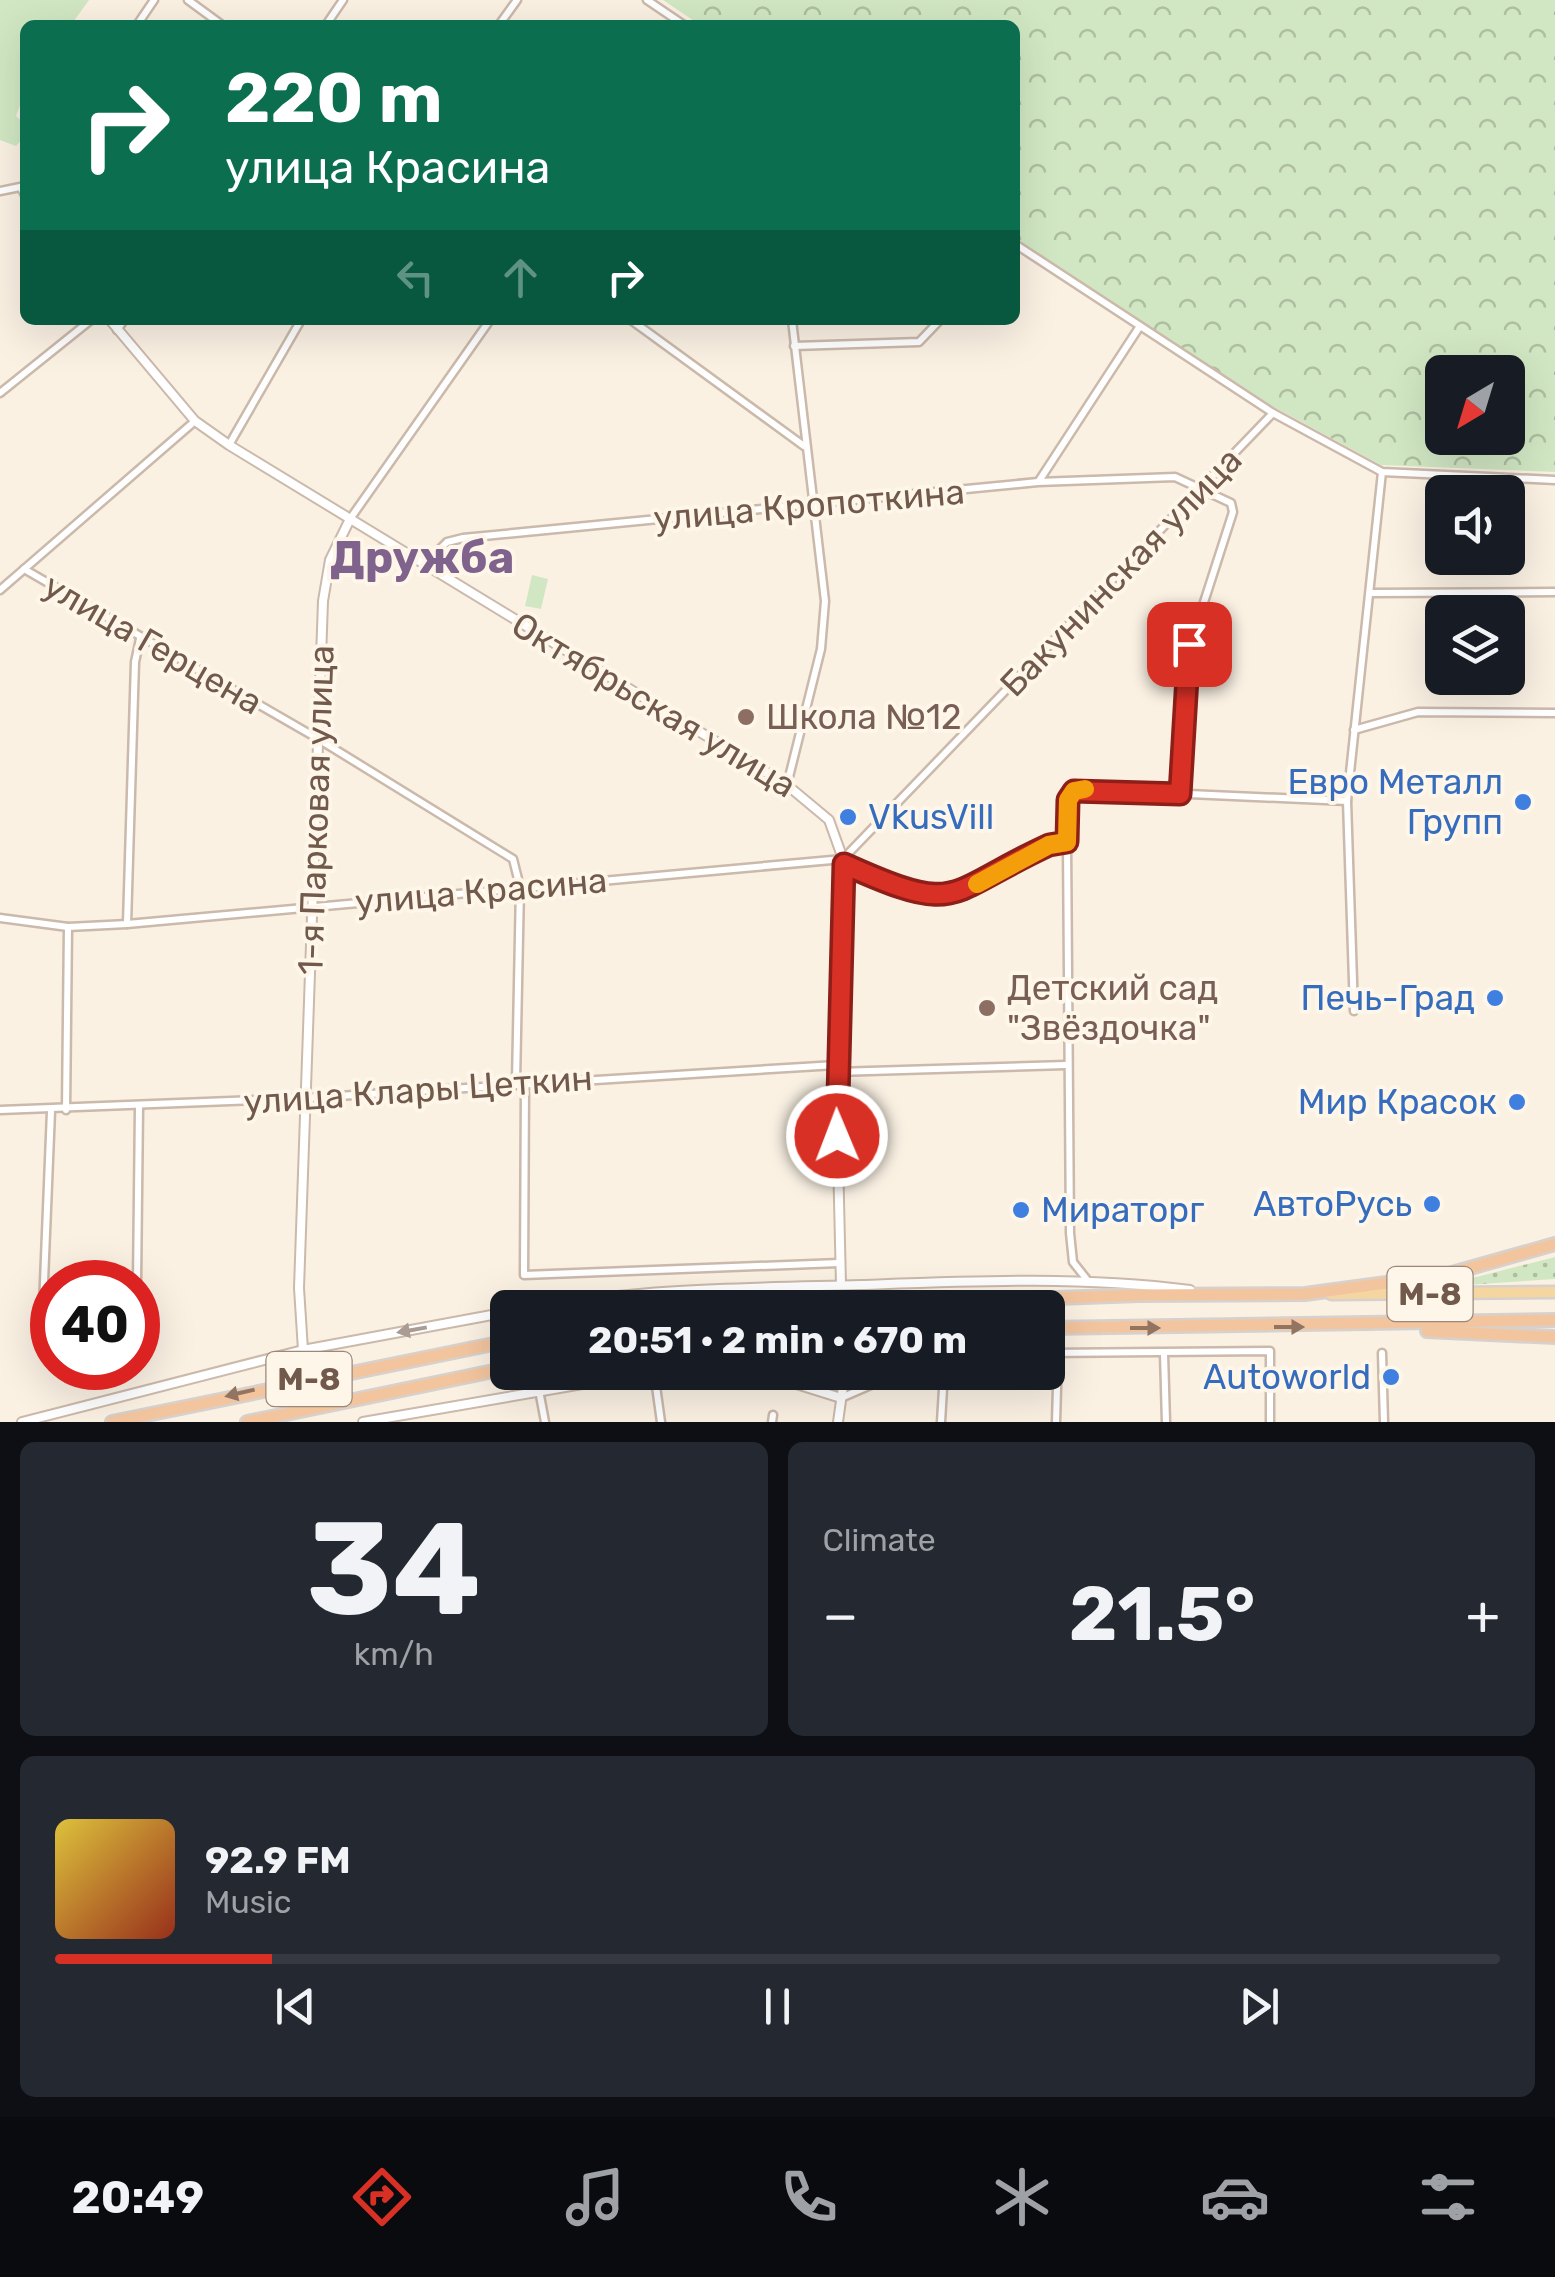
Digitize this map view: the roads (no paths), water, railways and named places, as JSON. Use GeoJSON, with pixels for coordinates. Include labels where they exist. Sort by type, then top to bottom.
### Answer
{"type":"FeatureCollection","features":[{"type":"Feature","properties":{"kind":"highway"},"geometry":{"type":"LineString","coordinates":[[1305,1294],[1392,1285],[1555,1246]]}},
{"type":"Feature","properties":{"kind":"highway","name":"М-8"},"geometry":{"type":"LineString","coordinates":[[1065,1298],[1305,1294]]}},
{"type":"Feature","properties":{"kind":"highway","name":"М-8"},"geometry":{"type":"LineString","coordinates":[[1065,1328],[1555,1320]]}},
{"type":"Feature","properties":{"kind":"highway"},"geometry":{"type":"LineString","coordinates":[[1328,1326],[1555,1336]]}},
{"type":"Feature","properties":{"kind":"highway","name":"М-8"},"geometry":{"type":"LineString","coordinates":[[112,1422],[490,1346]]}},
{"type":"Feature","properties":{"kind":"highway","name":"М-8"},"geometry":{"type":"LineString","coordinates":[[247,1422],[490,1372]]}},
{"type":"Feature","properties":{"kind":"main road","name":"М-8"},"geometry":{"type":"LineString","coordinates":[[1305,1294],[1555,1292]]}},
{"type":"Feature","properties":{"kind":"street"},"geometry":{"type":"LineString","coordinates":[[188,0],[215,20]]}},
{"type":"Feature","properties":{"kind":"street"},"geometry":{"type":"LineString","coordinates":[[647,0],[675,20]]}},
{"type":"Feature","properties":{"kind":"street"},"geometry":{"type":"LineString","coordinates":[[1020,247],[1273,414],[1382,472],[1555,480]]}},
{"type":"Feature","properties":{"kind":"street"},"geometry":{"type":"LineString","coordinates":[[0,393],[85,325]]}},
{"type":"Feature","properties":{"kind":"street","name":"Октябрьская улица"},"geometry":{"type":"LineString","coordinates":[[114,325],[195,421],[424,566],[787,785],[829,820],[844,862]]}},
{"type":"Feature","properties":{"kind":"street"},"geometry":{"type":"LineString","coordinates":[[117,330],[120,325]]}},
{"type":"Feature","properties":{"kind":"street"},"geometry":{"type":"LineString","coordinates":[[229,444],[298,325]]}},
{"type":"Feature","properties":{"kind":"street","name":"1-я Парковая улица"},"geometry":{"type":"LineString","coordinates":[[303,1350],[299,1288],[326,578],[350,519],[486,325]]}},
{"type":"Feature","properties":{"kind":"street"},"geometry":{"type":"LineString","coordinates":[[638,325],[805,447]]}},
{"type":"Feature","properties":{"kind":"street"},"geometry":{"type":"LineString","coordinates":[[787,785],[821,649],[825,601],[792,325]]}},
{"type":"Feature","properties":{"kind":"street"},"geometry":{"type":"LineString","coordinates":[[794,346],[919,342],[935,325]]}},
{"type":"Feature","properties":{"kind":"street"},"geometry":{"type":"LineString","coordinates":[[1038,482],[1140,326]]}},
{"type":"Feature","properties":{"kind":"street","name":"Бакунинская улица"},"geometry":{"type":"LineString","coordinates":[[844,862],[1273,414]]}},
{"type":"Feature","properties":{"kind":"street"},"geometry":{"type":"LineString","coordinates":[[0,590],[195,421]]}},
{"type":"Feature","properties":{"kind":"street"},"geometry":{"type":"LineString","coordinates":[[1354,1011],[1347,801],[1382,472]]}},
{"type":"Feature","properties":{"kind":"street","name":"улица Кропоткина"},"geometry":{"type":"LineString","coordinates":[[424,566],[447,542],[463,538],[813,507],[1038,482],[1175,476],[1203,488]]}},
{"type":"Feature","properties":{"kind":"street"},"geometry":{"type":"LineString","coordinates":[[1180,794],[1187,655],[1233,512],[1231,503],[1203,488]]}},
{"type":"Feature","properties":{"kind":"street","name":"улица Герцена"},"geometry":{"type":"LineString","coordinates":[[24,569],[506,854],[517,866],[520,887]]}},
{"type":"Feature","properties":{"kind":"street"},"geometry":{"type":"LineString","coordinates":[[1370,593],[1555,592]]}},
{"type":"Feature","properties":{"kind":"street"},"geometry":{"type":"LineString","coordinates":[[127,924],[134,662],[140,639]]}},
{"type":"Feature","properties":{"kind":"street"},"geometry":{"type":"LineString","coordinates":[[1354,730],[1418,712],[1555,714]]}},
{"type":"Feature","properties":{"kind":"street"},"geometry":{"type":"LineString","coordinates":[[1091,1283],[1073,1262],[1070,1233],[1066,1065],[1068,800],[1074,791],[1347,801]]}},
{"type":"Feature","properties":{"kind":"street","name":"улица Красина"},"geometry":{"type":"LineString","coordinates":[[0,918],[68,927],[127,924],[520,887],[844,862],[918,895],[946,897],[1049,845],[1067,842]]}},
{"type":"Feature","properties":{"kind":"street"},"geometry":{"type":"LineString","coordinates":[[840,1285],[836,1068],[844,862]]}},
{"type":"Feature","properties":{"kind":"street"},"geometry":{"type":"LineString","coordinates":[[520,887],[524,1275],[839,1263]]}},
{"type":"Feature","properties":{"kind":"street"},"geometry":{"type":"LineString","coordinates":[[66,1110],[68,927]]}},
{"type":"Feature","properties":{"kind":"street","name":"улица Клары Цеткин"},"geometry":{"type":"LineString","coordinates":[[0,1110],[51,1111],[520,1082],[836,1068],[1066,1065]]}},
{"type":"Feature","properties":{"kind":"street"},"geometry":{"type":"LineString","coordinates":[[136,1260],[138,1106]]}},
{"type":"Feature","properties":{"kind":"street"},"geometry":{"type":"LineString","coordinates":[[44,1260],[51,1111]]}},
{"type":"Feature","properties":{"kind":"street"},"geometry":{"type":"LineString","coordinates":[[1060,1282],[1073,1262]]}},
{"type":"Feature","properties":{"kind":"street"},"geometry":{"type":"LineString","coordinates":[[714,1290],[1060,1282],[1214,1293]]}},
{"type":"Feature","properties":{"kind":"street"},"geometry":{"type":"LineString","coordinates":[[22,1422],[303,1350],[490,1315]]}},
{"type":"Feature","properties":{"kind":"street"},"geometry":{"type":"LineString","coordinates":[[1065,1353],[1270,1351],[1270,1422]]}},
{"type":"Feature","properties":{"kind":"street"},"geometry":{"type":"LineString","coordinates":[[1382,1353],[1384,1422]]}},
{"type":"Feature","properties":{"kind":"street"},"geometry":{"type":"LineString","coordinates":[[1164,1354],[1166,1422]]}},
{"type":"Feature","properties":{"kind":"street"},"geometry":{"type":"LineString","coordinates":[[363,1422],[540,1390],[544,1422]]}},
{"type":"Feature","properties":{"kind":"street"},"geometry":{"type":"LineString","coordinates":[[656,1390],[662,1422]]}},
{"type":"Feature","properties":{"kind":"street"},"geometry":{"type":"LineString","coordinates":[[815,1390],[841,1398],[857,1390]]}},
{"type":"Feature","properties":{"kind":"street"},"geometry":{"type":"LineString","coordinates":[[838,1422],[843,1390]]}},
{"type":"Feature","properties":{"kind":"street"},"geometry":{"type":"LineString","coordinates":[[941,1422],[943,1390]]}},
{"type":"Feature","properties":{"kind":"street"},"geometry":{"type":"LineString","coordinates":[[1056,1422],[1057,1390]]}},
{"type":"Feature","properties":{"kind":"street"},"geometry":{"type":"LineString","coordinates":[[419,1410],[420,1422]]}},
{"type":"Feature","properties":{"kind":"place","name":"Школа №12"},"geometry":{"type":"Point","coordinates":[746,717]}},
{"type":"Feature","properties":{"kind":"place","name":"Евро Металл Групп"},"geometry":{"type":"Point","coordinates":[1523,802]}},
{"type":"Feature","properties":{"kind":"place","name":"VkusVill"},"geometry":{"type":"Point","coordinates":[848,817]}},
{"type":"Feature","properties":{"kind":"place","name":"Печь-Град"},"geometry":{"type":"Point","coordinates":[1495,998]}},
{"type":"Feature","properties":{"kind":"place","name":"Детский сад \"Звёздочка\""},"geometry":{"type":"Point","coordinates":[987,1008]}},
{"type":"Feature","properties":{"kind":"place","name":"Мир Красок"},"geometry":{"type":"Point","coordinates":[1517,1102]}},
{"type":"Feature","properties":{"kind":"place","name":"АвтоРусь"},"geometry":{"type":"Point","coordinates":[1432,1204]}},
{"type":"Feature","properties":{"kind":"place","name":"Мираторг"},"geometry":{"type":"Point","coordinates":[1021,1210]}},
{"type":"Feature","properties":{"kind":"place","name":"Autoworld"},"geometry":{"type":"Point","coordinates":[1391,1377]}},
{"type":"Feature","properties":{"kind":"district","name":"Дружба"},"geometry":{"type":"Point","coordinates":[422,557]}}]}
